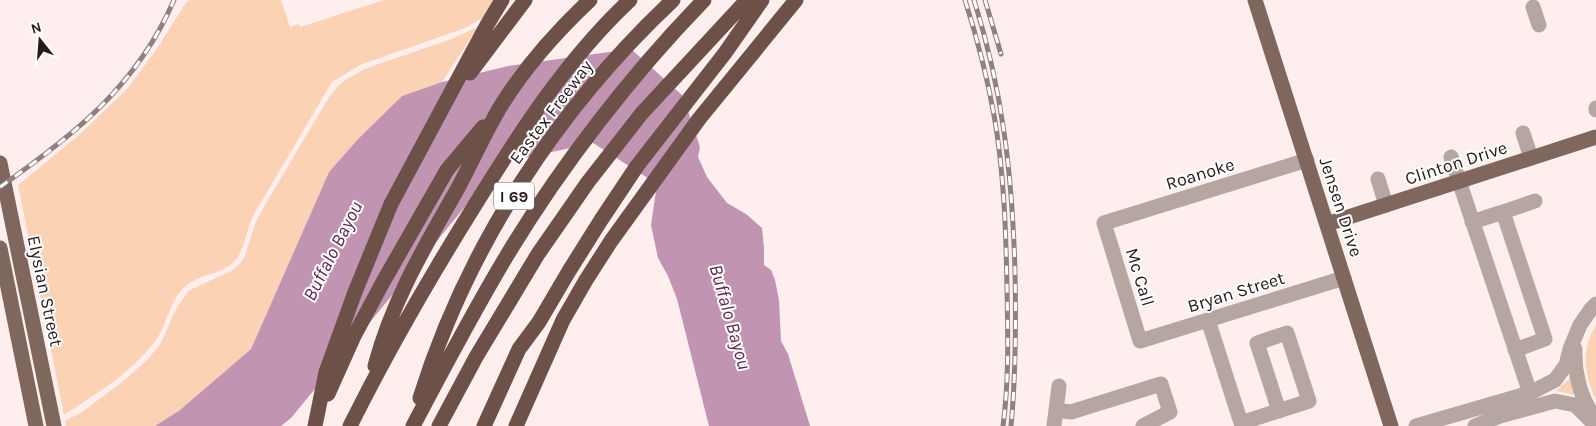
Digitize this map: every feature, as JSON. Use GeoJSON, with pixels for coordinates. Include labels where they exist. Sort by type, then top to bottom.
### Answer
{"type":"FeatureCollection","features":[{"type":"Feature","properties":{"kind":"highway"},"geometry":{"type":"LineString","coordinates":[[314,426],[326,372],[355,292],[391,204],[502,0]]}},
{"type":"Feature","properties":{"kind":"highway"},"geometry":{"type":"LineString","coordinates":[[432,128],[472,70],[525,0]]}},
{"type":"Feature","properties":{"kind":"highway"},"geometry":{"type":"LineString","coordinates":[[314,426],[358,329],[447,170],[501,105],[521,76],[590,0]]}},
{"type":"Feature","properties":{"kind":"highway","name":"I 69"},"geometry":{"type":"LineString","coordinates":[[350,426],[427,282],[508,150],[551,89],[605,23],[630,0]]}},
{"type":"Feature","properties":{"kind":"highway","name":"Eastex Freeway"},"geometry":{"type":"LineString","coordinates":[[412,426],[429,369],[463,286],[498,220],[543,149],[602,73],[673,0]]}},
{"type":"Feature","properties":{"kind":"highway"},"geometry":{"type":"LineString","coordinates":[[412,426],[507,255],[553,185],[606,112],[704,0]]}},
{"type":"Feature","properties":{"kind":"highway"},"geometry":{"type":"LineString","coordinates":[[439,426],[476,357],[538,254],[588,182],[642,113],[748,0]]}},
{"type":"Feature","properties":{"kind":"highway"},"geometry":{"type":"LineString","coordinates":[[495,426],[539,322],[568,271],[637,166],[730,45],[762,0]]}},
{"type":"Feature","properties":{"kind":"highway"},"geometry":{"type":"LineString","coordinates":[[516,426],[564,320],[586,280],[611,241],[699,119],[796,0]]}},
{"type":"Feature","properties":{"kind":"highway"},"geometry":{"type":"LineString","coordinates":[[361,426],[383,335],[403,288],[501,105]]}},
{"type":"Feature","properties":{"kind":"highway"},"geometry":{"type":"LineString","coordinates":[[484,426],[519,349],[539,322]]}},
{"type":"Feature","properties":{"kind":"main road","name":"Jensen Drive"},"geometry":{"type":"LineString","coordinates":[[1255,0],[1392,426]]}},
{"type":"Feature","properties":{"kind":"main road","name":"Clinton Drive"},"geometry":{"type":"LineString","coordinates":[[1327,224],[1596,137]]}},
{"type":"Feature","properties":{"kind":"main road","name":"Elysian Street"},"geometry":{"type":"LineString","coordinates":[[0,163],[54,426]]}},
{"type":"Feature","properties":{"kind":"main road","name":"Elysian Street"},"geometry":{"type":"LineString","coordinates":[[0,248],[36,426]]}},
{"type":"Feature","properties":{"kind":"street"},"geometry":{"type":"LineString","coordinates":[[1532,7],[1539,25]]}},
{"type":"Feature","properties":{"kind":"street"},"geometry":{"type":"LineString","coordinates":[[1523,133],[1531,158]]}},
{"type":"Feature","properties":{"kind":"street"},"geometry":{"type":"LineString","coordinates":[[1450,157],[1530,393]]}},
{"type":"Feature","properties":{"kind":"street","name":"Roanoke"},"geometry":{"type":"LineString","coordinates":[[1104,223],[1307,160]]}},
{"type":"Feature","properties":{"kind":"street"},"geometry":{"type":"LineString","coordinates":[[1378,179],[1386,205]]}},
{"type":"Feature","properties":{"kind":"street"},"geometry":{"type":"LineString","coordinates":[[1472,222],[1535,201]]}},
{"type":"Feature","properties":{"kind":"street"},"geometry":{"type":"LineString","coordinates":[[1503,212],[1545,339],[1515,350]]}},
{"type":"Feature","properties":{"kind":"street","name":"Mc Call"},"geometry":{"type":"LineString","coordinates":[[1104,223],[1140,341]]}},
{"type":"Feature","properties":{"kind":"street","name":"Bryan Street"},"geometry":{"type":"LineString","coordinates":[[1140,341],[1344,278]]}},
{"type":"Feature","properties":{"kind":"street"},"geometry":{"type":"LineString","coordinates":[[1416,426],[1530,393],[1549,384],[1559,376],[1568,362],[1570,348],[1580,325],[1591,308],[1596,304]]}},
{"type":"Feature","properties":{"kind":"street"},"geometry":{"type":"LineString","coordinates":[[1208,320],[1242,425],[1309,401],[1287,333],[1257,343],[1279,411]]}},
{"type":"Feature","properties":{"kind":"street"},"geometry":{"type":"LineString","coordinates":[[1573,343],[1579,385],[1595,422]]}},
{"type":"Feature","properties":{"kind":"street"},"geometry":{"type":"LineString","coordinates":[[1056,410],[1071,412],[1161,384],[1170,412],[1143,426]]}},
{"type":"Feature","properties":{"kind":"street"},"geometry":{"type":"LineString","coordinates":[[1054,426],[1059,386]]}},
{"type":"Feature","properties":{"kind":"street"},"geometry":{"type":"LineString","coordinates":[[1475,426],[1500,416],[1552,401],[1572,404],[1580,408],[1589,419],[1595,422]]}},
{"type":"Feature","properties":{"kind":"shaded area"},"geometry":{"type":"Polygon","coordinates":[[[281,0],[290,27],[299,24],[300,27],[384,0],[495,0],[484,17],[465,28],[360,65],[332,82],[254,214],[238,257],[233,263],[220,271],[191,282],[185,287],[176,298],[158,337],[139,360],[115,380],[64,415],[18,185],[78,136],[128,88],[158,47],[187,1],[281,0]]]}},
{"type":"Feature","properties":{"kind":"shaded area"},"geometry":{"type":"Polygon","coordinates":[[[478,27],[442,82],[402,96],[358,139],[329,172],[251,349],[180,410],[155,426],[66,426],[65,421],[82,412],[126,379],[148,359],[161,343],[175,311],[188,291],[231,271],[240,264],[245,256],[255,224],[265,205],[328,99],[338,86],[367,68],[449,40],[478,27]]]}},
{"type":"Feature","properties":{"kind":"shaded area"},"geometry":{"type":"Polygon","coordinates":[[[1596,325],[1596,400],[1587,372],[1586,353],[1591,334],[1596,325]]]}},
{"type":"Feature","properties":{"kind":"shaded area"},"geometry":{"type":"Polygon","coordinates":[[[1570,378],[1575,395],[1556,391],[1570,378]]]}},
{"type":"Feature","properties":{"kind":"water","name":"Buffalo Bayou"},"geometry":{"type":"Polygon","coordinates":[[[631,49],[683,96],[700,147],[698,157],[707,177],[727,203],[746,214],[762,228],[764,265],[771,270],[779,300],[781,341],[788,354],[810,426],[709,426],[677,299],[668,276],[658,258],[651,225],[657,184],[593,143],[501,163],[291,418],[281,426],[155,426],[180,410],[251,349],[329,172],[358,139],[402,96],[442,82],[508,66],[631,49]]]}},
{"type":"Feature","properties":{"kind":"railway"},"geometry":{"type":"LineString","coordinates":[[0,187],[78,128],[101,106],[142,58],[159,31],[174,0]]}},
{"type":"Feature","properties":{"kind":"railway"},"geometry":{"type":"LineString","coordinates":[[965,0],[991,100],[1004,202],[1008,341],[1003,426]]}},
{"type":"Feature","properties":{"kind":"railway"},"geometry":{"type":"LineString","coordinates":[[974,0],[984,34],[999,101],[1011,200],[1015,270],[1014,387],[1011,426]]}},
{"type":"Feature","properties":{"kind":"railway"},"geometry":{"type":"LineString","coordinates":[[985,0],[1001,54]]}}]}
